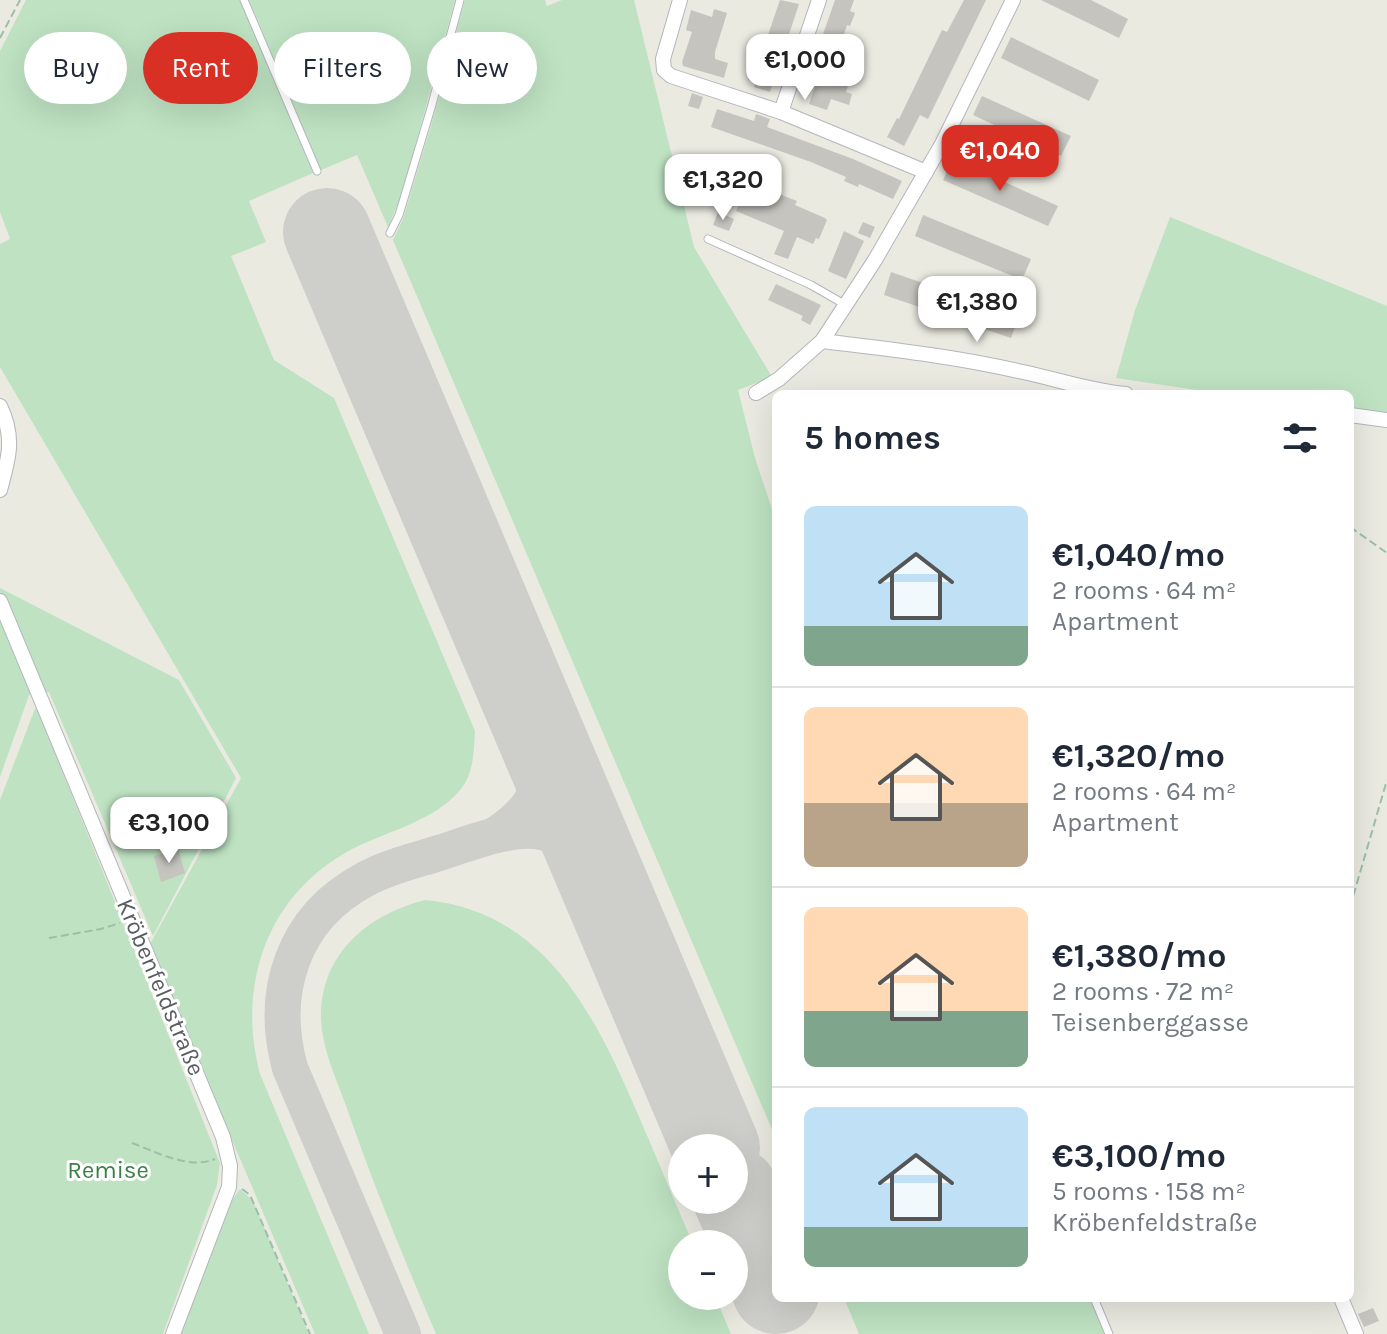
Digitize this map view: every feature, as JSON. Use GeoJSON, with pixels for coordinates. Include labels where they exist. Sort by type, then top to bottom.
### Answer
{"type":"FeatureCollection","features":[{"type":"Feature","properties":{"kind":"street"},"geometry":{"type":"LineString","coordinates":[[680,0],[663,59],[664,70],[671,76],[781,112],[926,172]]}},
{"type":"Feature","properties":{"kind":"street"},"geometry":{"type":"LineString","coordinates":[[781,112],[819,0]]}},
{"type":"Feature","properties":{"kind":"street"},"geometry":{"type":"LineString","coordinates":[[756,393],[779,379],[822,341],[875,260],[926,172],[1013,0]]}},
{"type":"Feature","properties":{"kind":"street"},"geometry":{"type":"LineString","coordinates":[[822,341],[922,353],[1018,371],[1092,390]]}},
{"type":"Feature","properties":{"kind":"street"},"geometry":{"type":"LineString","coordinates":[[0,406],[10,431],[10,445],[0,490]]}},
{"type":"Feature","properties":{"kind":"street"},"geometry":{"type":"LineString","coordinates":[[1354,416],[1387,420]]}},
{"type":"Feature","properties":{"kind":"street","name":"Kröbenfeldstraße"},"geometry":{"type":"LineString","coordinates":[[0,601],[227,1153],[229,1187],[173,1334]]}},
{"type":"Feature","properties":{"kind":"street"},"geometry":{"type":"LineString","coordinates":[[1343,1302],[1356,1334]]}},
{"type":"Feature","properties":{"kind":"lane"},"geometry":{"type":"LineString","coordinates":[[244,0],[317,171]]}},
{"type":"Feature","properties":{"kind":"lane"},"geometry":{"type":"LineString","coordinates":[[390,233],[399,215],[427,123],[460,0]]}},
{"type":"Feature","properties":{"kind":"lane"},"geometry":{"type":"LineString","coordinates":[[708,239],[811,285],[844,304]]}},
{"type":"Feature","properties":{"kind":"lane"},"geometry":{"type":"LineString","coordinates":[[1096,1302],[1109,1334]]}},
{"type":"Feature","properties":{"kind":"path"},"geometry":{"type":"LineString","coordinates":[[0,38],[20,0]]}},
{"type":"Feature","properties":{"kind":"path"},"geometry":{"type":"LineString","coordinates":[[1354,530],[1387,553]]}},
{"type":"Feature","properties":{"kind":"path"},"geometry":{"type":"LineString","coordinates":[[1354,893],[1387,780]]}},
{"type":"Feature","properties":{"kind":"path"},"geometry":{"type":"LineString","coordinates":[[49,938],[101,929],[132,919]]}},
{"type":"Feature","properties":{"kind":"path"},"geometry":{"type":"LineString","coordinates":[[132,1143],[168,1156],[205,1163],[227,1153]]}},
{"type":"Feature","properties":{"kind":"path"},"geometry":{"type":"LineString","coordinates":[[229,1178],[250,1195],[310,1334]]}},
{"type":"Feature","properties":{"kind":"green space"},"geometry":{"type":"Polygon","coordinates":[[[26,0],[240,0],[254,32],[143,32],[143,104],[258,104],[258,43],[274,81],[274,104],[284,104],[313,173],[249,201],[266,242],[231,256],[274,360],[334,398],[475,731],[471,768],[461,789],[436,811],[360,845],[317,872],[277,920],[264,948],[256,978],[252,1010],[260,1074],[369,1334],[315,1334],[149,946],[241,778],[0,367],[0,244],[10,239],[0,212],[0,51],[26,0]]]}},
{"type":"Feature","properties":{"kind":"green space"},"geometry":{"type":"Polygon","coordinates":[[[249,0],[455,0],[446,32],[427,32],[427,102],[402,194],[388,227],[357,155],[321,170],[293,104],[411,104],[411,32],[274,32],[274,59],[249,0]]]}},
{"type":"Feature","properties":{"kind":"green space"},"geometry":{"type":"Polygon","coordinates":[[[465,0],[545,0],[547,6],[562,0],[634,0],[694,247],[772,377],[738,390],[772,509],[772,1130],[393,240],[403,219],[437,104],[537,104],[537,32],[456,32],[465,0]]]}},
{"type":"Feature","properties":{"kind":"green space"},"geometry":{"type":"Polygon","coordinates":[[[1170,217],[1387,306],[1387,414],[1354,410],[1354,390],[1196,390],[1116,378],[1135,310],[1170,217]]]}},
{"type":"Feature","properties":{"kind":"green space"},"geometry":{"type":"Polygon","coordinates":[[[0,588],[179,680],[236,778],[153,936],[49,692],[29,695],[0,777],[0,588]]]}},
{"type":"Feature","properties":{"kind":"green space","name":"Remise"},"geometry":{"type":"Polygon","coordinates":[[[36,706],[220,1163],[217,1185],[163,1334],[0,1334],[0,800],[36,706]]]}},
{"type":"Feature","properties":{"kind":"green space"},"geometry":{"type":"Polygon","coordinates":[[[425,900],[468,908],[504,925],[535,948],[562,976],[585,1009],[623,1081],[668,1186],[668,1214],[680,1214],[687,1230],[668,1230],[668,1310],[721,1310],[731,1334],[436,1334],[378,1193],[334,1074],[321,1019],[323,996],[338,957],[366,927],[425,900]]]}},
{"type":"Feature","properties":{"kind":"green space"},"geometry":{"type":"Polygon","coordinates":[[[240,1189],[253,1201],[309,1334],[180,1334],[225,1210],[240,1189]]]}},
{"type":"Feature","properties":{"kind":"green space"},"geometry":{"type":"Polygon","coordinates":[[[846,1302],[1093,1302],[1106,1334],[859,1334],[846,1302]]]}},
{"type":"Feature","properties":{"kind":"building"},"geometry":{"type":"Polygon","coordinates":[[[780,0],[799,4],[770,92],[754,87],[756,82],[748,80],[754,60],[759,61],[780,0]]]}},
{"type":"Feature","properties":{"kind":"building"},"geometry":{"type":"Polygon","coordinates":[[[835,0],[854,0],[850,11],[855,13],[850,26],[847,25],[838,52],[851,56],[849,62],[855,64],[846,92],[852,94],[849,105],[831,99],[827,110],[809,104],[830,43],[821,40],[835,0]]]}},
{"type":"Feature","properties":{"kind":"building"},"geometry":{"type":"Polygon","coordinates":[[[964,0],[986,0],[928,119],[920,115],[904,146],[887,137],[899,119],[942,30],[947,32],[964,0]]]}},
{"type":"Feature","properties":{"kind":"building"},"geometry":{"type":"Polygon","coordinates":[[[1041,0],[1091,0],[1128,19],[1119,38],[1041,0]]]}},
{"type":"Feature","properties":{"kind":"building"},"geometry":{"type":"Polygon","coordinates":[[[714,9],[727,13],[715,52],[715,59],[728,63],[724,78],[683,66],[682,62],[692,32],[686,30],[691,10],[712,17],[714,9]]]}},
{"type":"Feature","properties":{"kind":"building"},"geometry":{"type":"Polygon","coordinates":[[[1011,37],[1099,80],[1089,101],[1001,58],[1011,37]]]}},
{"type":"Feature","properties":{"kind":"building"},"geometry":{"type":"Polygon","coordinates":[[[692,93],[703,97],[699,109],[688,106],[692,93]]]}},
{"type":"Feature","properties":{"kind":"building"},"geometry":{"type":"Polygon","coordinates":[[[982,96],[1071,136],[1061,156],[973,115],[982,96]]]}},
{"type":"Feature","properties":{"kind":"building"},"geometry":{"type":"Polygon","coordinates":[[[717,109],[754,121],[756,114],[770,119],[767,127],[902,181],[893,199],[859,184],[858,187],[844,181],[846,177],[811,162],[711,127],[717,109]]]}},
{"type":"Feature","properties":{"kind":"building"},"geometry":{"type":"Polygon","coordinates":[[[953,159],[1058,206],[1048,226],[943,180],[953,159]]]}},
{"type":"Feature","properties":{"kind":"building"},"geometry":{"type":"Polygon","coordinates":[[[744,190],[770,201],[774,192],[797,201],[795,205],[825,218],[827,220],[819,239],[816,238],[813,244],[797,237],[788,259],[774,254],[784,231],[736,211],[744,190]]]}},
{"type":"Feature","properties":{"kind":"building"},"geometry":{"type":"Polygon","coordinates":[[[718,212],[734,219],[729,231],[713,225],[718,212]]]}},
{"type":"Feature","properties":{"kind":"building"},"geometry":{"type":"Polygon","coordinates":[[[923,215],[1031,259],[1022,280],[915,236],[923,215]]]}},
{"type":"Feature","properties":{"kind":"building"},"geometry":{"type":"Polygon","coordinates":[[[863,222],[875,227],[870,238],[858,233],[863,222]]]}},
{"type":"Feature","properties":{"kind":"building"},"geometry":{"type":"Polygon","coordinates":[[[844,231],[864,241],[846,279],[828,271],[844,231]]]}},
{"type":"Feature","properties":{"kind":"building"},"geometry":{"type":"Polygon","coordinates":[[[891,272],[1019,316],[1011,338],[884,295],[891,272]]]}},
{"type":"Feature","properties":{"kind":"building"},"geometry":{"type":"Polygon","coordinates":[[[776,284],[821,305],[810,325],[801,320],[803,316],[768,300],[776,284]]]}},
{"type":"Feature","properties":{"kind":"building"},"geometry":{"type":"Polygon","coordinates":[[[178,849],[185,873],[161,882],[154,856],[178,849]]]}},
{"type":"Feature","properties":{"kind":"building"},"geometry":{"type":"Polygon","coordinates":[[[1373,1308],[1379,1321],[1364,1327],[1358,1314],[1373,1308]]]}},
{"type":"Feature","properties":{"kind":"taxiway"},"geometry":{"type":"LineString","coordinates":[[495,835],[520,815],[534,796],[541,772],[543,741]]}},
{"type":"Feature","properties":{"kind":"taxiway"},"geometry":{"type":"LineString","coordinates":[[403,1334],[290,1068],[284,1040],[283,1012],[285,985],[292,960],[304,936],[340,896],[373,875],[401,865],[492,836],[520,831],[552,835],[593,860]]}},
{"type":"Feature","properties":{"kind":"runway"},"geometry":{"type":"LineString","coordinates":[[327,232],[710,1134]]}},
{"type":"Feature","properties":{"kind":"runway"},"geometry":{"type":"LineString","coordinates":[[744,1214],[772,1281]]}}]}
